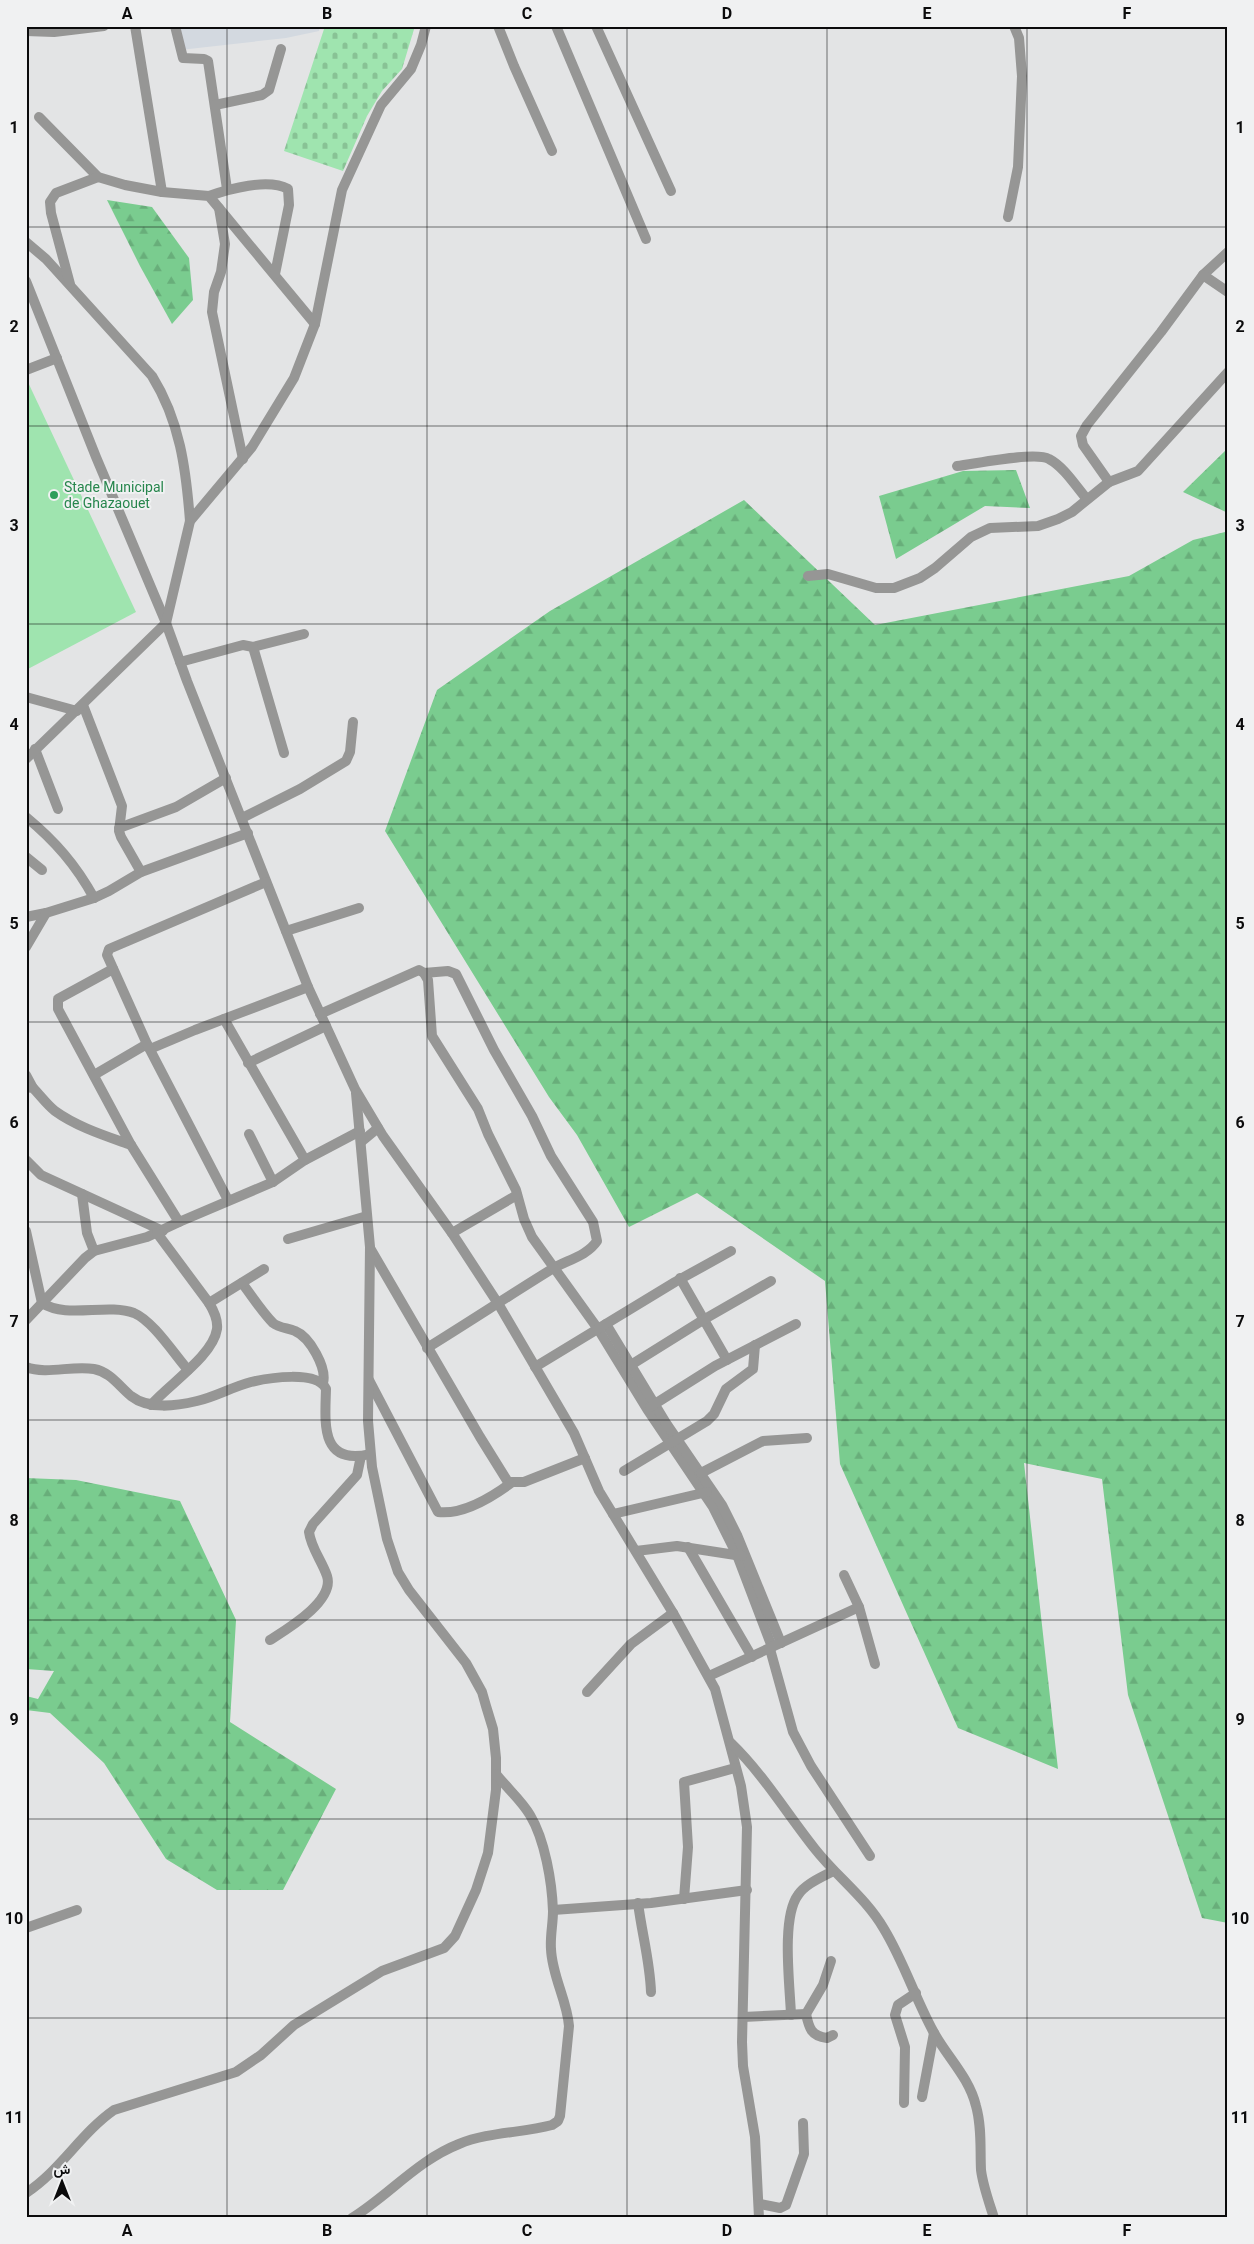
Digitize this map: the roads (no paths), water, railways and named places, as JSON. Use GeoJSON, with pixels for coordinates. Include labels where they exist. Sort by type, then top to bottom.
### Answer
{"type":"FeatureCollection","features":[{"type":"Feature","properties":{"kind":"street"},"geometry":{"type":"LineString","coordinates":[[26,31],[54,32],[104,26]]}},
{"type":"Feature","properties":{"kind":"street"},"geometry":{"type":"LineString","coordinates":[[135,26],[162,192]]}},
{"type":"Feature","properties":{"kind":"street"},"geometry":{"type":"LineString","coordinates":[[175,26],[183,58],[204,59],[208,61],[227,190]]}},
{"type":"Feature","properties":{"kind":"street"},"geometry":{"type":"LineString","coordinates":[[190,521],[243,459],[275,411],[294,378],[316,324],[342,190],[382,106],[411,69],[421,46],[426,26]]}},
{"type":"Feature","properties":{"kind":"street"},"geometry":{"type":"LineString","coordinates":[[498,26],[552,151]]}},
{"type":"Feature","properties":{"kind":"street"},"geometry":{"type":"LineString","coordinates":[[556,26],[646,239]]}},
{"type":"Feature","properties":{"kind":"street"},"geometry":{"type":"LineString","coordinates":[[596,26],[671,191]]}},
{"type":"Feature","properties":{"kind":"street"},"geometry":{"type":"LineString","coordinates":[[1008,217],[1018,167],[1022,76],[1019,38],[1014,26]]}},
{"type":"Feature","properties":{"kind":"street"},"geometry":{"type":"LineString","coordinates":[[215,105],[262,95],[269,90],[281,50]]}},
{"type":"Feature","properties":{"kind":"street"},"geometry":{"type":"LineString","coordinates":[[39,117],[98,177],[125,185],[162,192],[209,196],[227,190],[256,185],[288,188],[289,205],[275,274]]}},
{"type":"Feature","properties":{"kind":"street"},"geometry":{"type":"LineString","coordinates":[[71,288],[50,202],[56,193],[98,177]]}},
{"type":"Feature","properties":{"kind":"street"},"geometry":{"type":"LineString","coordinates":[[209,196],[316,324]]}},
{"type":"Feature","properties":{"kind":"street"},"geometry":{"type":"LineString","coordinates":[[219,207],[225,244],[221,272],[214,292],[212,312],[243,459]]}},
{"type":"Feature","properties":{"kind":"street"},"geometry":{"type":"LineString","coordinates":[[26,242],[46,259],[152,376],[164,394],[178,434],[186,471],[190,521],[166,623],[80,708],[29,753],[58,809]]}},
{"type":"Feature","properties":{"kind":"street"},"geometry":{"type":"LineString","coordinates":[[1110,482],[1083,445],[1081,436],[1087,425],[1161,332],[1203,275],[1228,252]]}},
{"type":"Feature","properties":{"kind":"street"},"geometry":{"type":"LineString","coordinates":[[1203,275],[1228,292]]}},
{"type":"Feature","properties":{"kind":"street"},"geometry":{"type":"LineString","coordinates":[[26,281],[166,623],[308,987],[356,1089],[378,1128],[452,1234],[535,1367],[574,1433],[600,1491],[709,1676],[718,1698],[741,1786],[747,1827],[747,1890],[742,2017],[743,2066],[755,2137],[760,2204],[759,2218]]}},
{"type":"Feature","properties":{"kind":"street"},"geometry":{"type":"LineString","coordinates":[[26,370],[57,358]]}},
{"type":"Feature","properties":{"kind":"street"},"geometry":{"type":"LineString","coordinates":[[808,576],[828,574],[876,588],[894,588],[920,578],[935,568],[971,537],[990,528],[1038,526],[1072,512],[1086,498],[1110,482],[1138,471],[1226,378]]}},
{"type":"Feature","properties":{"kind":"street"},"geometry":{"type":"LineString","coordinates":[[957,466],[1024,457],[1046,457],[1057,464],[1086,498]]}},
{"type":"Feature","properties":{"kind":"street"},"geometry":{"type":"LineString","coordinates":[[180,662],[238,646],[254,647],[304,634]]}},
{"type":"Feature","properties":{"kind":"street"},"geometry":{"type":"LineString","coordinates":[[254,647],[284,753]]}},
{"type":"Feature","properties":{"kind":"street"},"geometry":{"type":"LineString","coordinates":[[26,697],[80,708]]}},
{"type":"Feature","properties":{"kind":"street"},"geometry":{"type":"LineString","coordinates":[[80,708],[122,806],[119,828],[121,837],[141,872]]}},
{"type":"Feature","properties":{"kind":"street"},"geometry":{"type":"LineString","coordinates":[[242,818],[300,789],[346,761],[350,752],[353,722]]}},
{"type":"Feature","properties":{"kind":"street"},"geometry":{"type":"LineString","coordinates":[[119,828],[176,807],[226,778]]}},
{"type":"Feature","properties":{"kind":"street"},"geometry":{"type":"LineString","coordinates":[[26,817],[61,848],[80,872],[94,898]]}},
{"type":"Feature","properties":{"kind":"street"},"geometry":{"type":"LineString","coordinates":[[26,917],[46,913],[94,898],[117,887],[141,872],[248,833]]}},
{"type":"Feature","properties":{"kind":"street"},"geometry":{"type":"LineString","coordinates":[[26,857],[42,870]]}},
{"type":"Feature","properties":{"kind":"street"},"geometry":{"type":"LineString","coordinates":[[228,1200],[148,1047],[107,955],[109,949],[266,882]]}},
{"type":"Feature","properties":{"kind":"street"},"geometry":{"type":"LineString","coordinates":[[286,932],[358,908]]}},
{"type":"Feature","properties":{"kind":"street"},"geometry":{"type":"LineString","coordinates":[[26,947],[46,913]]}},
{"type":"Feature","properties":{"kind":"street"},"geometry":{"type":"LineString","coordinates":[[113,969],[58,999],[58,1008],[131,1145],[179,1222]]}},
{"type":"Feature","properties":{"kind":"street"},"geometry":{"type":"LineString","coordinates":[[320,1014],[419,970],[424,973],[428,980],[432,1036],[478,1109],[517,1195],[532,1237],[554,1268],[602,1326],[673,1441],[708,1491]]}},
{"type":"Feature","properties":{"kind":"street"},"geometry":{"type":"LineString","coordinates":[[424,973],[448,971],[456,974],[494,1050],[532,1116],[550,1156],[593,1222],[597,1241],[592,1249],[554,1268],[427,1348]]}},
{"type":"Feature","properties":{"kind":"street"},"geometry":{"type":"LineString","coordinates":[[94,1075],[148,1047],[308,987]]}},
{"type":"Feature","properties":{"kind":"street"},"geometry":{"type":"LineString","coordinates":[[224,1019],[305,1160]]}},
{"type":"Feature","properties":{"kind":"street"},"geometry":{"type":"LineString","coordinates":[[248,1063],[326,1026]]}},
{"type":"Feature","properties":{"kind":"street"},"geometry":{"type":"LineString","coordinates":[[26,1075],[30,1088],[54,1110],[104,1136],[131,1145]]}},
{"type":"Feature","properties":{"kind":"street"},"geometry":{"type":"LineString","coordinates":[[26,2193],[43,2181],[99,2122],[114,2110],[236,2072],[261,2056],[294,2025],[382,1971],[444,1948],[455,1936],[483,1874],[489,1846],[496,1774],[493,1729],[482,1692],[474,1675],[466,1662],[409,1590],[398,1572],[387,1539],[366,1455],[369,1398],[370,1247],[356,1089]]}},
{"type":"Feature","properties":{"kind":"street"},"geometry":{"type":"LineString","coordinates":[[361,1142],[378,1128]]}},
{"type":"Feature","properties":{"kind":"street"},"geometry":{"type":"LineString","coordinates":[[26,1320],[94,1251],[132,1242],[160,1232],[228,1200],[272,1182],[305,1160],[360,1131]]}},
{"type":"Feature","properties":{"kind":"street"},"geometry":{"type":"LineString","coordinates":[[249,1134],[272,1182]]}},
{"type":"Feature","properties":{"kind":"street"},"geometry":{"type":"LineString","coordinates":[[26,1160],[41,1175],[160,1232],[214,1311],[217,1323],[215,1336],[204,1353],[151,1405]]}},
{"type":"Feature","properties":{"kind":"street"},"geometry":{"type":"LineString","coordinates":[[82,1194],[87,1233],[94,1251]]}},
{"type":"Feature","properties":{"kind":"street"},"geometry":{"type":"LineString","coordinates":[[452,1234],[517,1195]]}},
{"type":"Feature","properties":{"kind":"street"},"geometry":{"type":"LineString","coordinates":[[288,1238],[367,1216]]}},
{"type":"Feature","properties":{"kind":"street"},"geometry":{"type":"LineString","coordinates":[[26,1231],[42,1303],[51,1309],[106,1310],[134,1313],[147,1321],[188,1370]]}},
{"type":"Feature","properties":{"kind":"street"},"geometry":{"type":"LineString","coordinates":[[370,1247],[496,1466],[511,1483]]}},
{"type":"Feature","properties":{"kind":"street"},"geometry":{"type":"LineString","coordinates":[[535,1367],[680,1278],[731,1250]]}},
{"type":"Feature","properties":{"kind":"street"},"geometry":{"type":"LineString","coordinates":[[209,1303],[264,1269]]}},
{"type":"Feature","properties":{"kind":"street"},"geometry":{"type":"LineString","coordinates":[[680,1278],[727,1360]]}},
{"type":"Feature","properties":{"kind":"street"},"geometry":{"type":"LineString","coordinates":[[627,1368],[703,1320],[771,1281]]}},
{"type":"Feature","properties":{"kind":"street"},"geometry":{"type":"LineString","coordinates":[[242,1283],[275,1324],[296,1331],[309,1342],[320,1363],[324,1379],[323,1384],[326,1389],[325,1429],[328,1439],[344,1455],[366,1455]]}},
{"type":"Feature","properties":{"kind":"street"},"geometry":{"type":"LineString","coordinates":[[651,1406],[727,1360],[796,1324]]}},
{"type":"Feature","properties":{"kind":"street"},"geometry":{"type":"LineString","coordinates":[[624,1471],[710,1418],[726,1389],[752,1372],[755,1364],[755,1345]]}},
{"type":"Feature","properties":{"kind":"street"},"geometry":{"type":"LineString","coordinates":[[26,1367],[40,1370],[85,1368],[100,1370],[131,1396],[151,1405],[194,1402],[249,1383],[270,1379],[306,1378],[323,1384]]}},
{"type":"Feature","properties":{"kind":"street"},"geometry":{"type":"LineString","coordinates":[[369,1379],[438,1512],[463,1508],[496,1494],[511,1483],[524,1482],[586,1458]]}},
{"type":"Feature","properties":{"kind":"street"},"geometry":{"type":"LineString","coordinates":[[369,1398],[384,1406]]}},
{"type":"Feature","properties":{"kind":"street"},"geometry":{"type":"LineString","coordinates":[[701,1474],[763,1441],[807,1438]]}},
{"type":"Feature","properties":{"kind":"street"},"geometry":{"type":"LineString","coordinates":[[673,1441],[701,1474],[722,1523],[742,1555],[774,1646],[793,1732],[811,1766],[870,1856]]}},
{"type":"Feature","properties":{"kind":"street"},"geometry":{"type":"LineString","coordinates":[[270,1640],[307,1614],[322,1598],[327,1588],[327,1576],[309,1532],[313,1524],[356,1474],[366,1455]]}},
{"type":"Feature","properties":{"kind":"street"},"geometry":{"type":"LineString","coordinates":[[613,1514],[708,1491]]}},
{"type":"Feature","properties":{"kind":"street"},"geometry":{"type":"LineString","coordinates":[[636,1551],[662,1547],[688,1547],[742,1555]]}},
{"type":"Feature","properties":{"kind":"street"},"geometry":{"type":"LineString","coordinates":[[688,1547],[752,1656]]}},
{"type":"Feature","properties":{"kind":"street"},"geometry":{"type":"LineString","coordinates":[[844,1575],[859,1607],[875,1664]]}},
{"type":"Feature","properties":{"kind":"street"},"geometry":{"type":"LineString","coordinates":[[709,1676],[859,1607]]}},
{"type":"Feature","properties":{"kind":"street"},"geometry":{"type":"LineString","coordinates":[[587,1692],[630,1644],[673,1613]]}},
{"type":"Feature","properties":{"kind":"street"},"geometry":{"type":"LineString","coordinates":[[730,1742],[775,1793],[814,1848],[833,1871],[853,1888],[884,1929],[934,2033],[964,2077],[976,2106],[982,2178],[994,2218]]}},
{"type":"Feature","properties":{"kind":"street"},"geometry":{"type":"LineString","coordinates":[[684,1899],[688,1847],[684,1782],[735,1768]]}},
{"type":"Feature","properties":{"kind":"street"},"geometry":{"type":"LineString","coordinates":[[352,2218],[423,2164],[452,2146],[469,2140],[547,2127],[558,2121],[570,2026],[568,2012],[556,1979],[550,1949],[552,1910],[541,1837],[530,1814],[496,1774]]}},
{"type":"Feature","properties":{"kind":"street"},"geometry":{"type":"LineString","coordinates":[[791,2015],[788,1932],[793,1903],[803,1889],[833,1871]]}},
{"type":"Feature","properties":{"kind":"street"},"geometry":{"type":"LineString","coordinates":[[552,1910],[684,1899],[747,1890]]}},
{"type":"Feature","properties":{"kind":"street"},"geometry":{"type":"LineString","coordinates":[[638,1903],[643,1941],[650,1966],[651,1992]]}},
{"type":"Feature","properties":{"kind":"street"},"geometry":{"type":"LineString","coordinates":[[26,1928],[77,1910]]}},
{"type":"Feature","properties":{"kind":"street"},"geometry":{"type":"LineString","coordinates":[[831,1960],[820,1991],[806,2014],[812,2033],[827,2038],[832,2034]]}},
{"type":"Feature","properties":{"kind":"street"},"geometry":{"type":"LineString","coordinates":[[904,2103],[905,2047],[895,2015],[898,2005],[916,1993]]}},
{"type":"Feature","properties":{"kind":"street"},"geometry":{"type":"LineString","coordinates":[[742,2017],[806,2014]]}},
{"type":"Feature","properties":{"kind":"street"},"geometry":{"type":"LineString","coordinates":[[922,2097],[934,2033]]}},
{"type":"Feature","properties":{"kind":"street"},"geometry":{"type":"LineString","coordinates":[[760,2204],[781,2208],[788,2202],[804,2154],[803,2123]]}},
{"type":"Feature","properties":{"kind":"place","name":"Stade Municipal de Ghazaouet"},"geometry":{"type":"Point","coordinates":[54,495]}}]}
